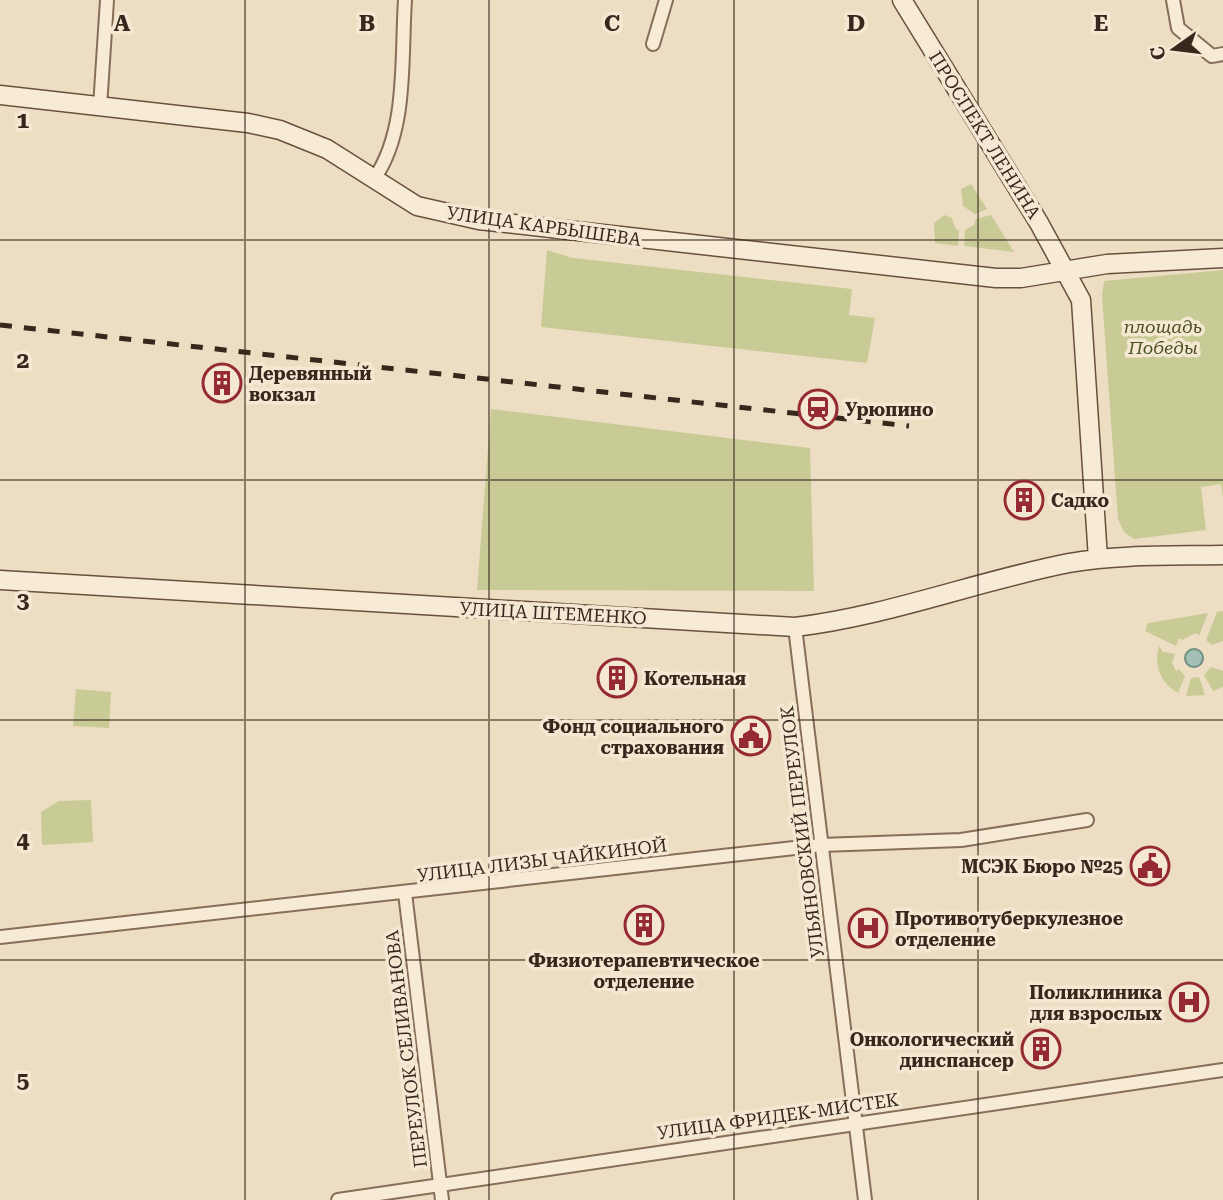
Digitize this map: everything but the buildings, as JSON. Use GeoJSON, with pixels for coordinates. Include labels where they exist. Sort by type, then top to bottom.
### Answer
{"type":"FeatureCollection","features":[{"type":"Feature","properties":{"kind":"main road","name":"ПРОСПЕКТ ЛЕНИНА"},"geometry":{"type":"LineString","coordinates":[[902,0],[1067,270]]}},
{"type":"Feature","properties":{"kind":"main road","name":"УЛИЦА КАРБЫШЕВА"},"geometry":{"type":"LineString","coordinates":[[0,95],[248,123],[280,131],[327,149],[417,206],[479,220],[996,278],[1067,270]]}},
{"type":"Feature","properties":{"kind":"main road"},"geometry":{"type":"LineString","coordinates":[[1223,258],[1107,264],[1067,270],[1081,300],[1084,319],[1098,559],[1223,555]]}},
{"type":"Feature","properties":{"kind":"main road","name":"УЛИЦА ШТЕМЕНКО"},"geometry":{"type":"LineString","coordinates":[[0,580],[795,627],[865,614],[1098,559]]}},
{"type":"Feature","properties":{"kind":"street"},"geometry":{"type":"LineString","coordinates":[[100,107],[107,0]]}},
{"type":"Feature","properties":{"kind":"street"},"geometry":{"type":"LineString","coordinates":[[374,179],[388,159],[396,123],[405,0]]}},
{"type":"Feature","properties":{"kind":"street"},"geometry":{"type":"LineString","coordinates":[[653,44],[666,0]]}},
{"type":"Feature","properties":{"kind":"street"},"geometry":{"type":"LineString","coordinates":[[1173,0],[1178,28],[1217,55]]}},
{"type":"Feature","properties":{"kind":"street","name":"УЛЬЯНОВСКИЙ ПЕРЕУЛОК"},"geometry":{"type":"LineString","coordinates":[[795,627],[865,1200]]}},
{"type":"Feature","properties":{"kind":"street","name":"УЛИЦА ЛИЗЫ ЧАЙКИНОЙ"},"geometry":{"type":"LineString","coordinates":[[0,937],[821,845],[961,840],[1087,820]]}},
{"type":"Feature","properties":{"kind":"street","name":"ПЕРЕУЛОК СЕЛИВАНОВА"},"geometry":{"type":"LineString","coordinates":[[405,893],[442,1200]]}},
{"type":"Feature","properties":{"kind":"street","name":"УЛИЦА ФРИДЕК-МИСТЕК"},"geometry":{"type":"LineString","coordinates":[[338,1200],[1223,1070]]}},
{"type":"Feature","properties":{"kind":"green space"},"geometry":{"type":"Polygon","coordinates":[[[971,184],[987,209],[975,214],[963,206],[961,189],[971,184]]]}},
{"type":"Feature","properties":{"kind":"green space"},"geometry":{"type":"Polygon","coordinates":[[[944,215],[952,218],[959,231],[958,246],[935,243],[934,223],[944,215]]]}},
{"type":"Feature","properties":{"kind":"green space"},"geometry":{"type":"Polygon","coordinates":[[[991,215],[1014,252],[964,246],[965,230],[974,225],[976,219],[991,215]]]}},
{"type":"Feature","properties":{"kind":"green space"},"geometry":{"type":"Polygon","coordinates":[[[547,250],[573,258],[852,289],[849,315],[875,318],[867,363],[541,327],[547,250]]]}},
{"type":"Feature","properties":{"kind":"green space","name":"площадь Победы"},"geometry":{"type":"Polygon","coordinates":[[[1223,270],[1223,498],[1221,484],[1201,487],[1206,530],[1134,539],[1124,532],[1118,519],[1102,296],[1104,281],[1223,270]]]}},
{"type":"Feature","properties":{"kind":"green space"},"geometry":{"type":"Polygon","coordinates":[[[491,409],[810,448],[814,591],[477,590],[491,409]]]}},
{"type":"Feature","properties":{"kind":"green space"},"geometry":{"type":"Polygon","coordinates":[[[1223,611],[1223,641],[1212,645],[1206,640],[1217,612],[1223,611]]]}},
{"type":"Feature","properties":{"kind":"green space"},"geometry":{"type":"Polygon","coordinates":[[[1208,613],[1199,636],[1196,633],[1182,640],[1179,638],[1176,646],[1145,631],[1148,623],[1208,613]]]}},
{"type":"Feature","properties":{"kind":"green space"},"geometry":{"type":"Polygon","coordinates":[[[1159,646],[1163,652],[1175,654],[1172,663],[1176,671],[1179,669],[1185,676],[1178,693],[1167,684],[1160,673],[1157,660],[1159,646]]]}},
{"type":"Feature","properties":{"kind":"green space"},"geometry":{"type":"Polygon","coordinates":[[[1211,667],[1223,671],[1223,687],[1213,691],[1204,675],[1211,667]]]}},
{"type":"Feature","properties":{"kind":"green space"},"geometry":{"type":"Polygon","coordinates":[[[1199,677],[1205,695],[1186,696],[1191,678],[1199,677]]]}},
{"type":"Feature","properties":{"kind":"green space"},"geometry":{"type":"Polygon","coordinates":[[[76,689],[111,692],[109,728],[73,726],[76,689]]]}},
{"type":"Feature","properties":{"kind":"green space"},"geometry":{"type":"Polygon","coordinates":[[[91,800],[93,842],[42,845],[41,812],[59,801],[91,800]]]}},
{"type":"Feature","properties":{"kind":"water"},"geometry":{"type":"Polygon","coordinates":[[[1194,649],[1202,654],[1203,658],[1198,666],[1194,667],[1186,662],[1185,658],[1190,650],[1194,649]]]}},
{"type":"Feature","properties":{"kind":"railway"},"geometry":{"type":"LineString","coordinates":[[0,325],[909,426]]}},
{"type":"Feature","properties":{"kind":"place","name":"Деревянный вокзал"},"geometry":{"type":"Point","coordinates":[222,383]}},
{"type":"Feature","properties":{"kind":"place","name":"Урюпино"},"geometry":{"type":"Point","coordinates":[818,409]}},
{"type":"Feature","properties":{"kind":"place","name":"Садко"},"geometry":{"type":"Point","coordinates":[1024,500]}},
{"type":"Feature","properties":{"kind":"place","name":"Котельная"},"geometry":{"type":"Point","coordinates":[617,678]}},
{"type":"Feature","properties":{"kind":"place","name":"Фонд социального страхования"},"geometry":{"type":"Point","coordinates":[751,736]}},
{"type":"Feature","properties":{"kind":"place","name":"МСЭК Бюро №25"},"geometry":{"type":"Point","coordinates":[1150,866]}},
{"type":"Feature","properties":{"kind":"place","name":"Физиотерапевтическое отделение"},"geometry":{"type":"Point","coordinates":[644,925]}},
{"type":"Feature","properties":{"kind":"place","name":"Противотуберкулезное отделение"},"geometry":{"type":"Point","coordinates":[868,928]}},
{"type":"Feature","properties":{"kind":"place","name":"Поликлиника для взрослых"},"geometry":{"type":"Point","coordinates":[1189,1002]}},
{"type":"Feature","properties":{"kind":"place","name":"Онкологический динспансер"},"geometry":{"type":"Point","coordinates":[1041,1049]}}]}
